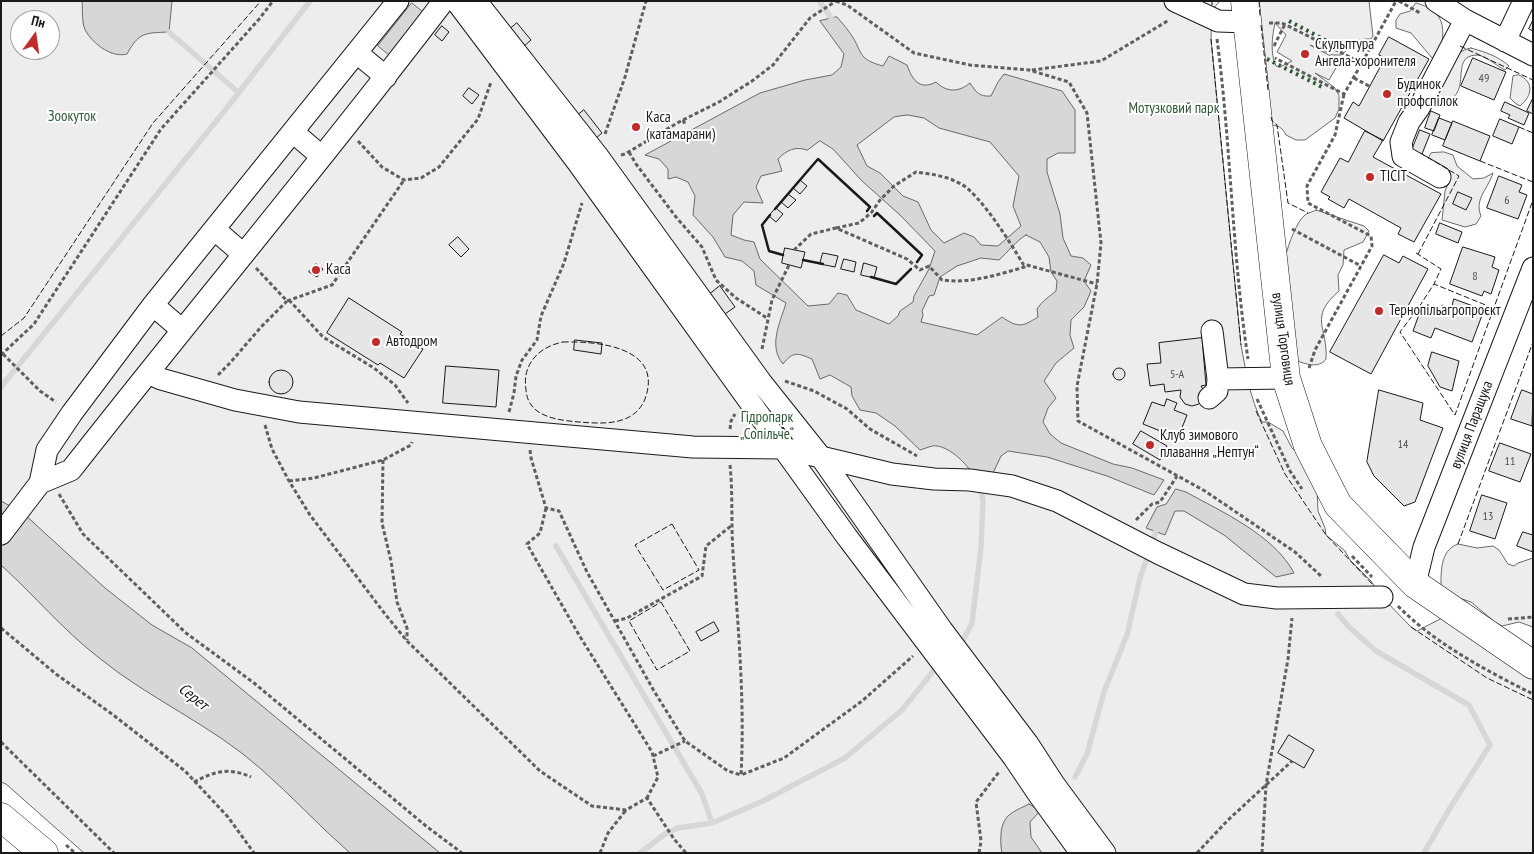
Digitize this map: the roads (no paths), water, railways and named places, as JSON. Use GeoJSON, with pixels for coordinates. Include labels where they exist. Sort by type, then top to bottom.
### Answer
{"type":"FeatureCollection","features":[{"type":"Feature","properties":{"kind":"main road","name":"вулиця Торговиця"},"geometry":{"type":"LineString","coordinates":[[1252,15],[1286,378],[1308,446],[1338,505],[1415,584],[1533,665]]}},
{"type":"Feature","properties":{"kind":"main road"},"geometry":{"type":"LineString","coordinates":[[1,817],[44,853]]}},
{"type":"Feature","properties":{"kind":"street"},"geometry":{"type":"LineString","coordinates":[[1,534],[40,483],[47,450],[72,413],[153,304],[398,1]]}},
{"type":"Feature","properties":{"kind":"street"},"geometry":{"type":"LineString","coordinates":[[476,1],[586,152],[690,300],[744,395],[783,448],[935,637],[1022,737],[1036,774],[1081,853]]}},
{"type":"Feature","properties":{"kind":"street"},"geometry":{"type":"LineString","coordinates":[[1436,1],[1465,20],[1533,55]]}},
{"type":"Feature","properties":{"kind":"street"},"geometry":{"type":"LineString","coordinates":[[1505,41],[1524,1]]}},
{"type":"Feature","properties":{"kind":"street"},"geometry":{"type":"LineString","coordinates":[[40,483],[71,470],[321,156],[448,2],[586,152],[590,180],[761,382],[820,456],[1014,758],[1036,774],[1105,853]]}},
{"type":"Feature","properties":{"kind":"street"},"geometry":{"type":"LineString","coordinates":[[1181,4],[1218,21],[1252,15]]}},
{"type":"Feature","properties":{"kind":"street"},"geometry":{"type":"LineString","coordinates":[[1440,177],[1402,156],[1401,142],[1409,122],[1465,20]]}},
{"type":"Feature","properties":{"kind":"street"},"geometry":{"type":"LineString","coordinates":[[357,53],[386,77]]}},
{"type":"Feature","properties":{"kind":"street"},"geometry":{"type":"LineString","coordinates":[[294,132],[321,156]]}},
{"type":"Feature","properties":{"kind":"street"},"geometry":{"type":"LineString","coordinates":[[214,229],[243,254]]}},
{"type":"Feature","properties":{"kind":"street","name":"вулиця Паращука"},"geometry":{"type":"LineString","coordinates":[[1415,584],[1424,547],[1533,268]]}},
{"type":"Feature","properties":{"kind":"street"},"geometry":{"type":"LineString","coordinates":[[153,304],[182,330]]}},
{"type":"Feature","properties":{"kind":"street"},"geometry":{"type":"LineString","coordinates":[[1209,398],[1217,390],[1218,378],[1212,331]]}},
{"type":"Feature","properties":{"kind":"street"},"geometry":{"type":"LineString","coordinates":[[148,373],[161,379],[235,400],[299,412],[693,447],[783,448],[892,474],[934,479],[970,480],[1012,486],[1058,501],[1122,535],[1244,594],[1277,598],[1382,597]]}},
{"type":"Feature","properties":{"kind":"street"},"geometry":{"type":"LineString","coordinates":[[1218,378],[1286,378]]}},
{"type":"Feature","properties":{"kind":"street"},"geometry":{"type":"LineString","coordinates":[[744,395],[761,382]]}},
{"type":"Feature","properties":{"kind":"street"},"geometry":{"type":"LineString","coordinates":[[72,413],[99,434]]}},
{"type":"Feature","properties":{"kind":"water"},"geometry":{"type":"Polygon","coordinates":[[[82,1],[172,1],[169,32],[144,35],[135,41],[127,54],[121,55],[110,52],[90,38],[85,30],[82,1]]]}},
{"type":"Feature","properties":{"kind":"water"},"geometry":{"type":"Polygon","coordinates":[[[412,3],[423,12],[389,55],[378,46],[412,3]]]}},
{"type":"Feature","properties":{"kind":"water"},"geometry":{"type":"Polygon","coordinates":[[[837,17],[850,33],[864,57],[883,66],[889,56],[907,65],[911,75],[921,84],[925,85],[936,82],[944,88],[957,90],[970,83],[978,93],[984,96],[991,96],[1004,74],[1062,91],[1075,110],[1075,153],[1058,153],[1047,159],[1047,172],[1060,214],[1063,238],[1071,256],[1083,258],[1091,265],[1084,281],[1091,291],[1084,307],[1071,320],[1070,335],[1074,348],[1056,363],[1044,381],[1056,398],[1048,408],[1043,422],[1050,434],[1061,443],[1113,464],[1132,468],[1164,480],[1154,495],[1107,476],[1047,457],[1008,451],[1001,456],[993,473],[969,469],[958,457],[948,450],[932,446],[920,450],[895,426],[876,413],[860,410],[852,396],[851,387],[830,375],[820,379],[812,359],[796,354],[783,364],[776,350],[776,342],[778,326],[786,303],[756,285],[754,271],[742,261],[725,257],[713,237],[693,215],[695,196],[688,182],[676,177],[668,179],[668,169],[659,159],[645,155],[760,93],[805,80],[832,75],[841,67],[844,54],[820,21],[837,17]],[[908,115],[894,117],[857,145],[867,166],[880,173],[903,196],[918,202],[931,230],[944,243],[964,233],[974,237],[981,245],[998,246],[1021,226],[1013,206],[1019,176],[990,142],[939,128],[924,118],[908,115]],[[820,141],[807,150],[799,148],[788,151],[778,159],[782,171],[761,176],[756,187],[763,203],[744,202],[733,215],[731,235],[754,242],[760,259],[808,306],[829,304],[838,293],[847,295],[856,310],[889,324],[898,316],[900,311],[913,302],[914,296],[929,269],[935,251],[900,215],[862,181],[833,149],[820,141]],[[1026,235],[1015,243],[999,260],[981,258],[957,266],[940,277],[934,295],[929,296],[922,311],[921,322],[977,335],[1002,317],[1020,325],[1038,317],[1037,309],[1043,301],[1056,291],[1057,281],[1051,272],[1049,257],[1040,242],[1026,235]]]}},
{"type":"Feature","properties":{"kind":"water"},"geometry":{"type":"Polygon","coordinates":[[[1176,489],[1186,492],[1215,508],[1261,536],[1285,559],[1294,573],[1276,577],[1224,535],[1184,511],[1175,511],[1165,535],[1146,528],[1157,507],[1166,504],[1176,489]]]}},
{"type":"Feature","properties":{"kind":"water","name":"Серет"},"geometry":{"type":"Polygon","coordinates":[[[1,501],[23,513],[105,588],[152,625],[192,648],[440,853],[350,853],[242,753],[138,686],[98,657],[1,565],[1,501]]]}},
{"type":"Feature","properties":{"kind":"water"},"geometry":{"type":"Polygon","coordinates":[[[1029,804],[1040,811],[1030,822],[1031,837],[1042,853],[1002,853],[1001,836],[1005,820],[1013,812],[1029,804]]]}},
{"type":"Feature","properties":{"kind":"waterway"},"geometry":{"type":"LineString","coordinates":[[1,387],[226,109],[310,1]]}},
{"type":"Feature","properties":{"kind":"waterway"},"geometry":{"type":"LineString","coordinates":[[819,1],[832,19]]}},
{"type":"Feature","properties":{"kind":"waterway"},"geometry":{"type":"LineString","coordinates":[[169,32],[239,93]]}},
{"type":"Feature","properties":{"kind":"waterway"},"geometry":{"type":"LineString","coordinates":[[960,646],[972,623],[981,547],[983,500],[981,491]]}},
{"type":"Feature","properties":{"kind":"waterway"},"geometry":{"type":"LineString","coordinates":[[1152,544],[1157,527]]}},
{"type":"Feature","properties":{"kind":"waterway"},"geometry":{"type":"LineString","coordinates":[[556,546],[702,794],[712,823]]}},
{"type":"Feature","properties":{"kind":"waterway"},"geometry":{"type":"LineString","coordinates":[[1075,777],[1087,754],[1104,692],[1127,635],[1140,578],[1149,553]]}},
{"type":"Feature","properties":{"kind":"waterway"},"geometry":{"type":"LineString","coordinates":[[1338,614],[1349,627],[1376,651],[1469,705],[1490,745],[1424,853]]}},
{"type":"Feature","properties":{"kind":"waterway"},"geometry":{"type":"LineString","coordinates":[[640,853],[665,834],[678,828],[712,823],[761,802],[845,758],[902,710],[939,664]]}},
{"type":"Feature","properties":{"kind":"place","name":"Скульптура Ангела-хоронителя"},"geometry":{"type":"Point","coordinates":[1305,54]}},
{"type":"Feature","properties":{"kind":"place","name":"Будинок профспілок"},"geometry":{"type":"Point","coordinates":[1387,94]}},
{"type":"Feature","properties":{"kind":"place","name":"Каса (катамарани)"},"geometry":{"type":"Point","coordinates":[636,127]}},
{"type":"Feature","properties":{"kind":"place","name":"ТІСІТ"},"geometry":{"type":"Point","coordinates":[1370,177]}},
{"type":"Feature","properties":{"kind":"place","name":"Каса"},"geometry":{"type":"Point","coordinates":[316,270]}},
{"type":"Feature","properties":{"kind":"place","name":"Тернопільагропроєкт"},"geometry":{"type":"Point","coordinates":[1379,311]}},
{"type":"Feature","properties":{"kind":"place","name":"Автодром"},"geometry":{"type":"Point","coordinates":[376,342]}},
{"type":"Feature","properties":{"kind":"place","name":"Клуб зимового плавання „Нептун“"},"geometry":{"type":"Point","coordinates":[1150,445]}},
{"type":"Feature","properties":{"kind":"park label","name":"Мотузковий парк"},"geometry":{"type":"Point","coordinates":[1174,109]}},
{"type":"Feature","properties":{"kind":"park label","name":"Зоокуток"},"geometry":{"type":"Point","coordinates":[72,117]}},
{"type":"Feature","properties":{"kind":"park label","name":"Гідропарк „Сопільче“"},"geometry":{"type":"Point","coordinates":[767,426]}}]}
